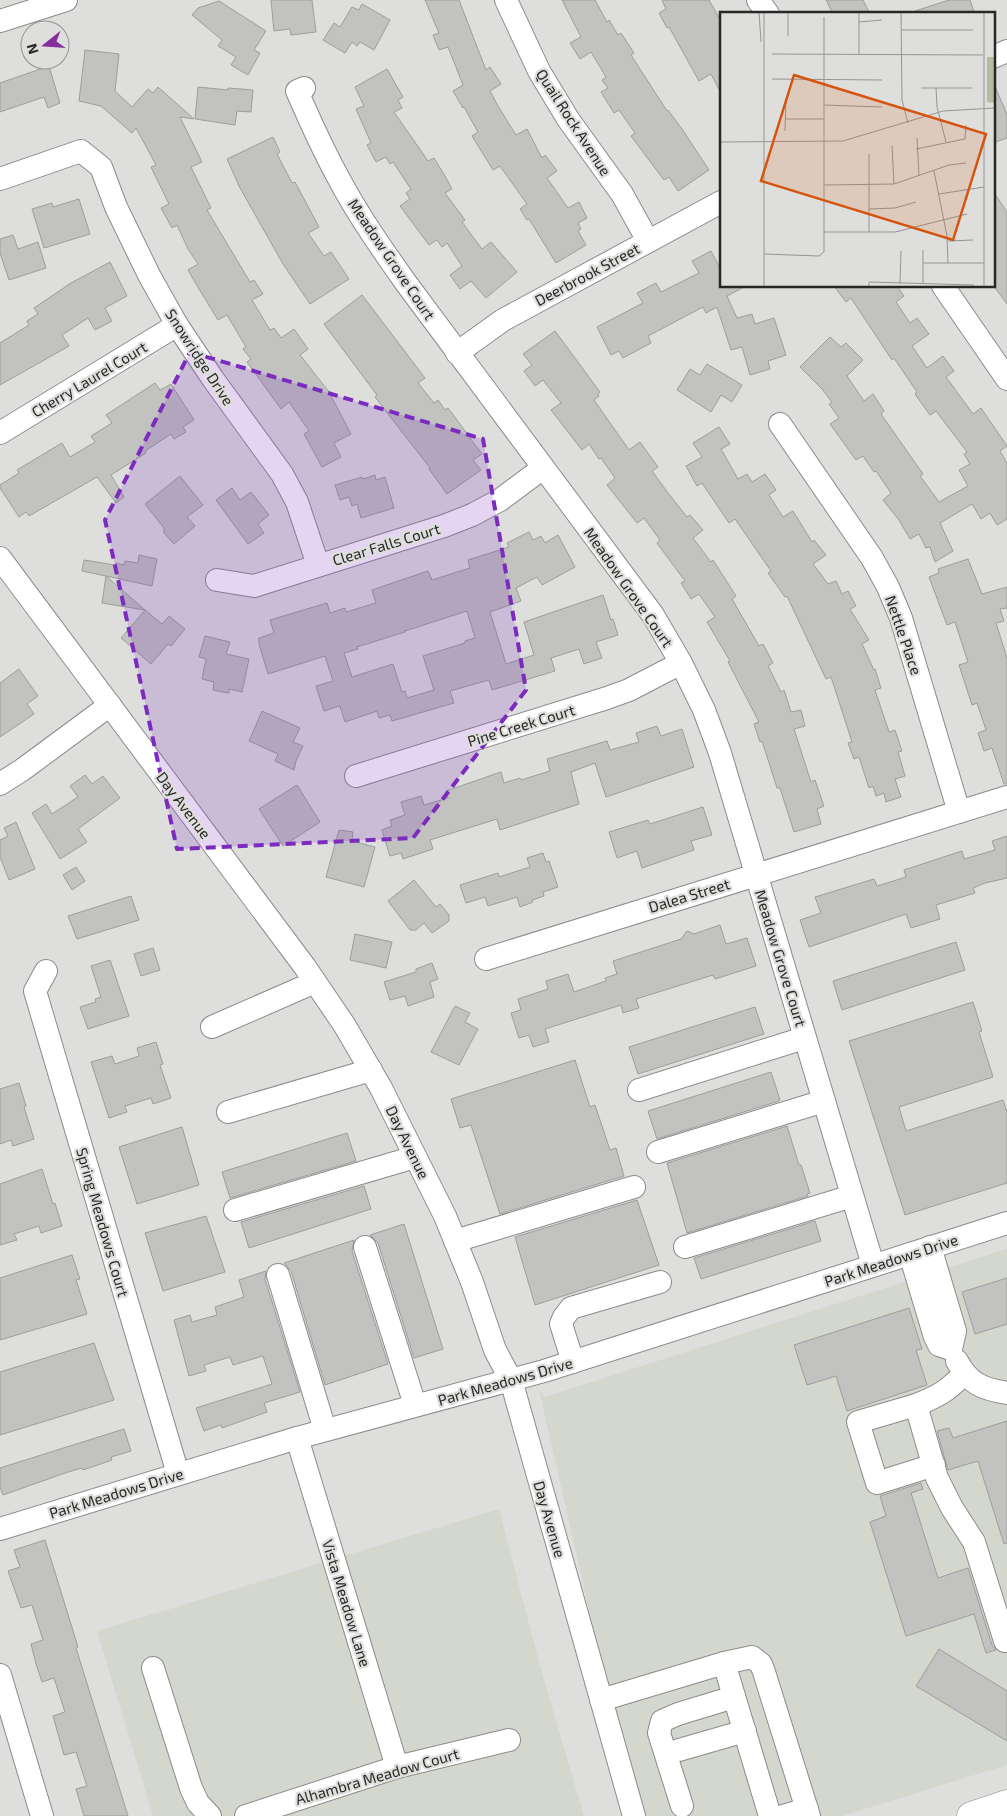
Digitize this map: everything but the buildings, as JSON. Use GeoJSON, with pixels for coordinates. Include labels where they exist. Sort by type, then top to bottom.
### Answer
{"type":"FeatureCollection","features":[{"type":"Feature","properties":{"kind":"main road"},"geometry":{"type":"LineString","coordinates":[[971,1816],[1007,1804]]}},
{"type":"Feature","properties":{"kind":"street"},"geometry":{"type":"LineString","coordinates":[[0,21],[66,0]]}},
{"type":"Feature","properties":{"kind":"street","name":"Quail Rock Avenue"},"geometry":{"type":"LineString","coordinates":[[506,0],[539,70],[568,119],[622,194],[648,241]]}},
{"type":"Feature","properties":{"kind":"street"},"geometry":{"type":"LineString","coordinates":[[758,0],[767,12]]}},
{"type":"Feature","properties":{"kind":"street"},"geometry":{"type":"LineString","coordinates":[[994,56],[1007,51]]}},
{"type":"Feature","properties":{"kind":"street","name":"Meadow Grove Court"},"geometry":{"type":"LineString","coordinates":[[304,88],[297,91],[318,139],[370,233],[653,615],[681,663],[704,710],[720,754],[873,1265]]}},
{"type":"Feature","properties":{"kind":"street","name":"Snowridge Drive"},"geometry":{"type":"LineString","coordinates":[[0,179],[81,151],[100,167],[116,207],[149,275],[178,325],[213,379],[282,474],[297,502],[318,565]]}},
{"type":"Feature","properties":{"kind":"street","name":"Deerbrook Street"},"geometry":{"type":"LineString","coordinates":[[458,353],[503,320],[720,203]]}},
{"type":"Feature","properties":{"kind":"street"},"geometry":{"type":"LineString","coordinates":[[944,288],[1007,379]]}},
{"type":"Feature","properties":{"kind":"street","name":"Cherry Laurel Court"},"geometry":{"type":"LineString","coordinates":[[0,433],[178,325]]}},
{"type":"Feature","properties":{"kind":"street","name":"Nettle Place"},"geometry":{"type":"LineString","coordinates":[[780,424],[872,558],[888,587],[901,618],[959,812]]}},
{"type":"Feature","properties":{"kind":"street","name":"Clear Falls Court"},"geometry":{"type":"LineString","coordinates":[[217,580],[254,586],[444,526],[472,515],[500,500],[544,468]]}},
{"type":"Feature","properties":{"kind":"street","name":"Day Avenue"},"geometry":{"type":"LineString","coordinates":[[0,558],[315,982],[345,1026],[381,1088],[445,1216],[472,1282],[495,1350],[511,1380],[634,1816]]}},
{"type":"Feature","properties":{"kind":"street","name":"Pine Creek Court"},"geometry":{"type":"LineString","coordinates":[[356,776],[607,698],[629,690],[681,663]]}},
{"type":"Feature","properties":{"kind":"street"},"geometry":{"type":"LineString","coordinates":[[0,784],[110,705]]}},
{"type":"Feature","properties":{"kind":"street","name":"Dalea Street"},"geometry":{"type":"LineString","coordinates":[[486,959],[1007,797]]}},
{"type":"Feature","properties":{"kind":"street","name":"Spring Meadows Court"},"geometry":{"type":"LineString","coordinates":[[46,971],[35,991],[178,1474]]}},
{"type":"Feature","properties":{"kind":"street"},"geometry":{"type":"LineString","coordinates":[[212,1027],[315,982]]}},
{"type":"Feature","properties":{"kind":"street"},"geometry":{"type":"LineString","coordinates":[[639,1090],[804,1038]]}},
{"type":"Feature","properties":{"kind":"street"},"geometry":{"type":"LineString","coordinates":[[228,1112],[371,1070]]}},
{"type":"Feature","properties":{"kind":"street"},"geometry":{"type":"LineString","coordinates":[[658,1152],[824,1101]]}},
{"type":"Feature","properties":{"kind":"street"},"geometry":{"type":"LineString","coordinates":[[235,1210],[415,1157]]}},
{"type":"Feature","properties":{"kind":"street"},"geometry":{"type":"LineString","coordinates":[[455,1241],[634,1187]]}},
{"type":"Feature","properties":{"kind":"street"},"geometry":{"type":"LineString","coordinates":[[685,1247],[852,1196]]}},
{"type":"Feature","properties":{"kind":"street","name":"Park Meadows Drive"},"geometry":{"type":"LineString","coordinates":[[0,1529],[297,1438],[573,1362],[1007,1223]]}},
{"type":"Feature","properties":{"kind":"street"},"geometry":{"type":"LineString","coordinates":[[365,1247],[415,1406]]}},
{"type":"Feature","properties":{"kind":"street"},"geometry":{"type":"LineString","coordinates":[[920,1250],[955,1331],[951,1349],[964,1374],[974,1383],[1007,1393]]}},
{"type":"Feature","properties":{"kind":"street"},"geometry":{"type":"LineString","coordinates":[[278,1275],[326,1430]]}},
{"type":"Feature","properties":{"kind":"street"},"geometry":{"type":"LineString","coordinates":[[573,1362],[561,1324],[571,1308],[660,1282]]}},
{"type":"Feature","properties":{"kind":"street"},"geometry":{"type":"LineString","coordinates":[[934,1465],[877,1483],[858,1422],[935,1398],[949,1389],[964,1374]]}},
{"type":"Feature","properties":{"kind":"street"},"geometry":{"type":"LineString","coordinates":[[916,1404],[937,1478],[952,1508],[998,1584],[1005,1641],[1007,1640]]}},
{"type":"Feature","properties":{"kind":"street","name":"Vista Meadow Lane"},"geometry":{"type":"LineString","coordinates":[[297,1438],[397,1768]]}},
{"type":"Feature","properties":{"kind":"street"},"geometry":{"type":"LineString","coordinates":[[601,1700],[724,1663],[752,1657],[761,1664],[808,1812],[783,1816]]}},
{"type":"Feature","properties":{"kind":"street"},"geometry":{"type":"LineString","coordinates":[[724,1663],[770,1816]]}},
{"type":"Feature","properties":{"kind":"street"},"geometry":{"type":"LineString","coordinates":[[153,1668],[191,1788],[198,1803],[210,1816]]}},
{"type":"Feature","properties":{"kind":"street"},"geometry":{"type":"LineString","coordinates":[[0,1675],[42,1816]]}},
{"type":"Feature","properties":{"kind":"street"},"geometry":{"type":"LineString","coordinates":[[682,1806],[659,1733],[662,1721],[678,1714],[734,1697]]}},
{"type":"Feature","properties":{"kind":"street"},"geometry":{"type":"LineString","coordinates":[[679,1750],[745,1731]]}},
{"type":"Feature","properties":{"kind":"street","name":"Alhambra Meadow Court"},"geometry":{"type":"LineString","coordinates":[[246,1816],[397,1768],[509,1740]]}},
{"type":"Feature","properties":{"kind":"highlighted area"},"geometry":{"type":"Polygon","coordinates":[[[190,352],[483,439],[526,690],[413,838],[177,849],[105,520],[190,352]]]}},
{"type":"Feature","properties":{"kind":"shaded area"},"geometry":{"type":"Polygon","coordinates":[[[1007,1249],[1007,1765],[842,1816],[636,1816],[539,1390],[545,1397],[1007,1249]]]}},
{"type":"Feature","properties":{"kind":"shaded area"},"geometry":{"type":"Polygon","coordinates":[[[499,1509],[542,1673],[584,1816],[153,1816],[97,1631],[499,1509]]]}}]}
